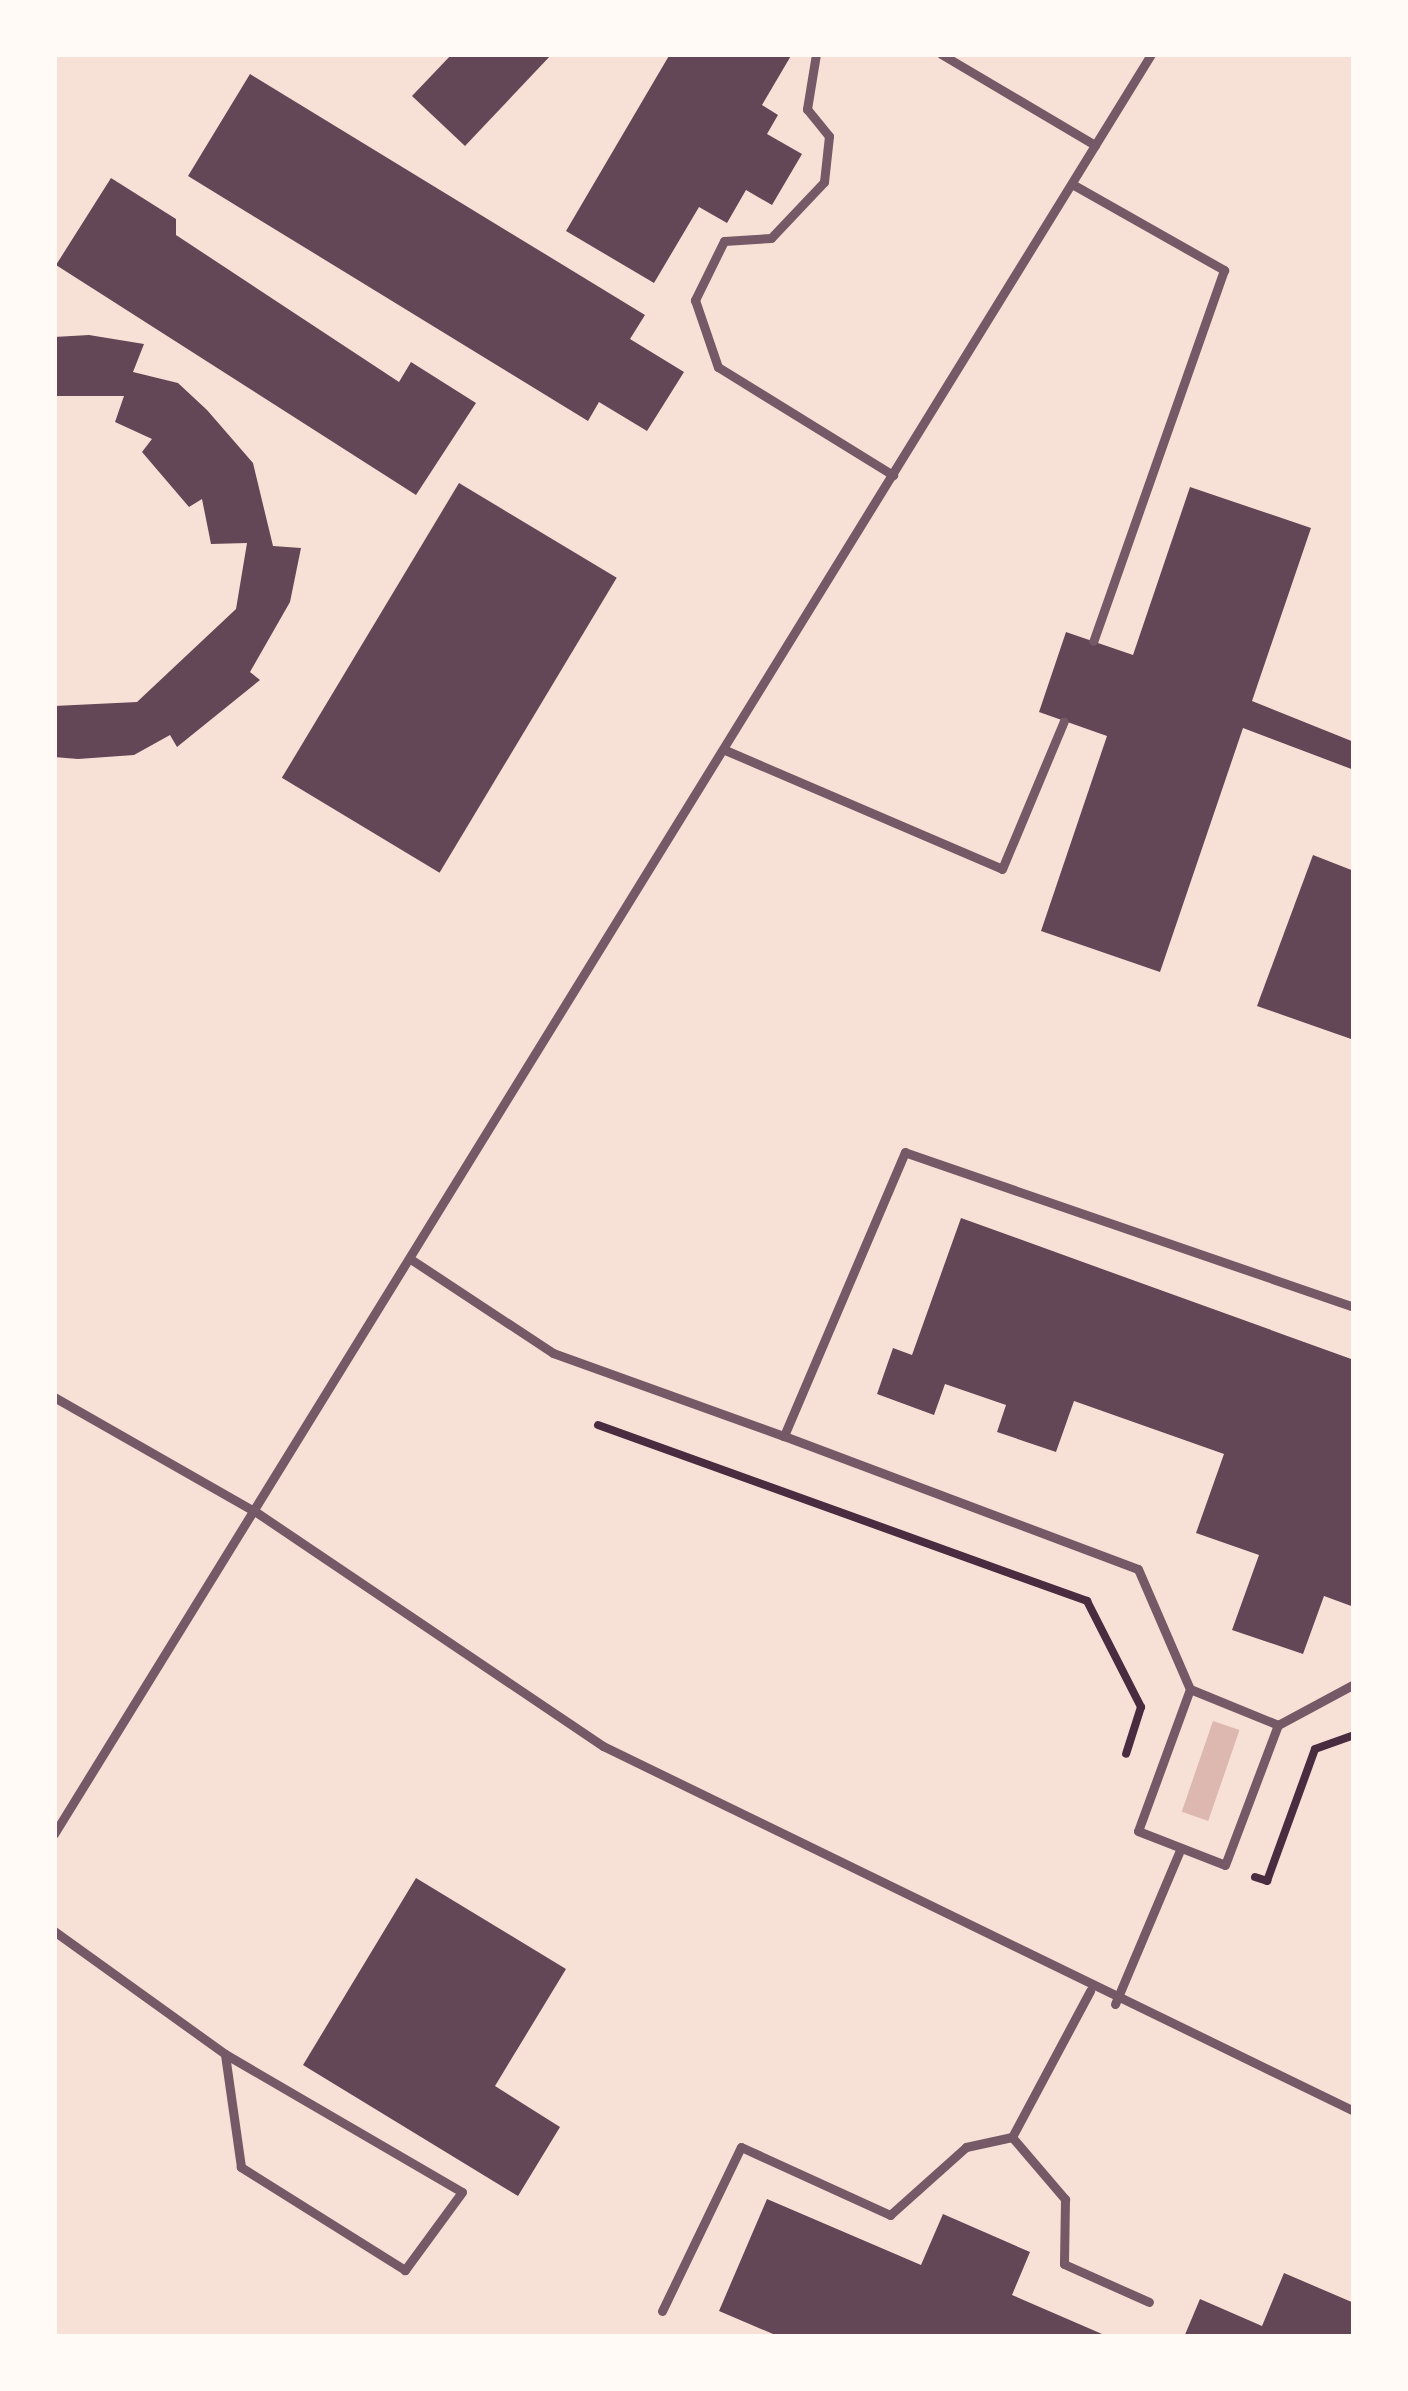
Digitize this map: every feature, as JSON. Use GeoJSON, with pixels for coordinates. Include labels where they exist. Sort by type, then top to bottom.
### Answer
{"type":"FeatureCollection","features":[{"type":"Feature","properties":{"kind":"lane"},"geometry":{"type":"LineString","coordinates":[[816,54],[807,109],[830,136],[824,182],[771,238],[724,241],[695,300],[718,367],[892,475]]}},
{"type":"Feature","properties":{"kind":"lane"},"geometry":{"type":"LineString","coordinates":[[941,54],[1095,145]]}},
{"type":"Feature","properties":{"kind":"lane"},"geometry":{"type":"LineString","coordinates":[[54,1834],[412,1260],[1151,54]]}},
{"type":"Feature","properties":{"kind":"lane"},"geometry":{"type":"LineString","coordinates":[[1072,184],[1224,270],[1093,641]]}},
{"type":"Feature","properties":{"kind":"lane"},"geometry":{"type":"LineString","coordinates":[[725,750],[1002,868],[1064,721]]}},
{"type":"Feature","properties":{"kind":"lane"},"geometry":{"type":"LineString","coordinates":[[784,1436],[905,1153],[1354,1306]]}},
{"type":"Feature","properties":{"kind":"lane"},"geometry":{"type":"LineString","coordinates":[[412,1260],[553,1353],[1138,1569],[1190,1689],[1138,1831],[1225,1865],[1278,1725],[1354,1684]]}},
{"type":"Feature","properties":{"kind":"lane"},"geometry":{"type":"LineString","coordinates":[[54,1397],[256,1512],[603,1746],[1115,2004],[1354,2111]]}},
{"type":"Feature","properties":{"kind":"lane"},"geometry":{"type":"LineString","coordinates":[[1190,1689],[1278,1725]]}},
{"type":"Feature","properties":{"kind":"lane"},"geometry":{"type":"LineString","coordinates":[[1115,2004],[1180,1848]]}},
{"type":"Feature","properties":{"kind":"lane"},"geometry":{"type":"LineString","coordinates":[[54,1931],[225,2054],[462,2192],[405,2270],[241,2167],[225,2054]]}},
{"type":"Feature","properties":{"kind":"lane"},"geometry":{"type":"LineString","coordinates":[[1012,2138],[1090,1991]]}},
{"type":"Feature","properties":{"kind":"lane"},"geometry":{"type":"LineString","coordinates":[[1012,2138],[1065,2199],[1064,2264],[1149,2302]]}},
{"type":"Feature","properties":{"kind":"lane"},"geometry":{"type":"LineString","coordinates":[[662,2311],[741,2147],[890,2215],[966,2146],[1012,2138]]}},
{"type":"Feature","properties":{"kind":"path"},"geometry":{"type":"LineString","coordinates":[[598,1425],[1087,1601],[1141,1707],[1120,1773]]}},
{"type":"Feature","properties":{"kind":"path"},"geometry":{"type":"LineString","coordinates":[[1225,1865],[1267,1881],[1315,1749],[1354,1736]]}},
{"type":"Feature","properties":{"kind":"shaded area"},"geometry":{"type":"Polygon","coordinates":[[[1213,1721],[1239,1730],[1208,1821],[1182,1812],[1213,1721]]]}},
{"type":"Feature","properties":{"kind":"building"},"geometry":{"type":"Polygon","coordinates":[[[452,54],[552,54],[465,146],[412,96],[452,54]]]}},
{"type":"Feature","properties":{"kind":"building"},"geometry":{"type":"Polygon","coordinates":[[[670,54],[792,54],[762,105],[778,115],[767,134],[802,154],[772,205],[746,190],[727,223],[699,207],[654,283],[566,231],[670,54]]]}},
{"type":"Feature","properties":{"kind":"building"},"geometry":{"type":"Polygon","coordinates":[[[250,74],[645,315],[630,339],[684,372],[647,431],[599,402],[588,421],[188,176],[250,74]]]}},
{"type":"Feature","properties":{"kind":"building"},"geometry":{"type":"Polygon","coordinates":[[[111,178],[176,219],[176,235],[399,382],[411,362],[476,403],[416,495],[56,265],[111,178]]]}},
{"type":"Feature","properties":{"kind":"building"},"geometry":{"type":"Polygon","coordinates":[[[89,335],[144,344],[133,372],[178,383],[207,410],[253,463],[273,546],[301,548],[290,602],[250,672],[260,680],[177,747],[170,735],[134,755],[78,759],[54,757],[54,706],[137,702],[236,609],[247,543],[211,544],[202,499],[189,507],[142,452],[152,439],[115,422],[124,396],[54,396],[54,337],[89,335]]]}},
{"type":"Feature","properties":{"kind":"building"},"geometry":{"type":"Polygon","coordinates":[[[459,483],[617,578],[440,873],[282,778],[459,483]]]}},
{"type":"Feature","properties":{"kind":"building"},"geometry":{"type":"Polygon","coordinates":[[[1190,487],[1311,528],[1252,701],[1354,742],[1354,770],[1243,728],[1160,972],[1041,931],[1107,736],[1039,712],[1066,632],[1133,655],[1190,487]]]}},
{"type":"Feature","properties":{"kind":"building"},"geometry":{"type":"Polygon","coordinates":[[[1313,855],[1354,871],[1354,1040],[1257,1006],[1313,855]]]}},
{"type":"Feature","properties":{"kind":"building"},"geometry":{"type":"Polygon","coordinates":[[[961,1218],[1354,1360],[1354,1607],[1324,1596],[1303,1654],[1232,1630],[1259,1555],[1196,1533],[1224,1454],[1074,1401],[1056,1452],[997,1432],[1006,1405],[945,1384],[934,1415],[877,1394],[893,1348],[912,1355],[961,1218]]]}},
{"type":"Feature","properties":{"kind":"building"},"geometry":{"type":"Polygon","coordinates":[[[416,1878],[566,1969],[495,2086],[560,2127],[518,2196],[303,2065],[416,1878]]]}},
{"type":"Feature","properties":{"kind":"building"},"geometry":{"type":"Polygon","coordinates":[[[767,2199],[921,2265],[943,2214],[1030,2252],[1012,2295],[1109,2337],[780,2337],[719,2311],[767,2199]]]}},
{"type":"Feature","properties":{"kind":"building"},"geometry":{"type":"Polygon","coordinates":[[[1284,2273],[1354,2303],[1354,2337],[1184,2337],[1200,2299],[1262,2326],[1284,2273]]]}}]}
